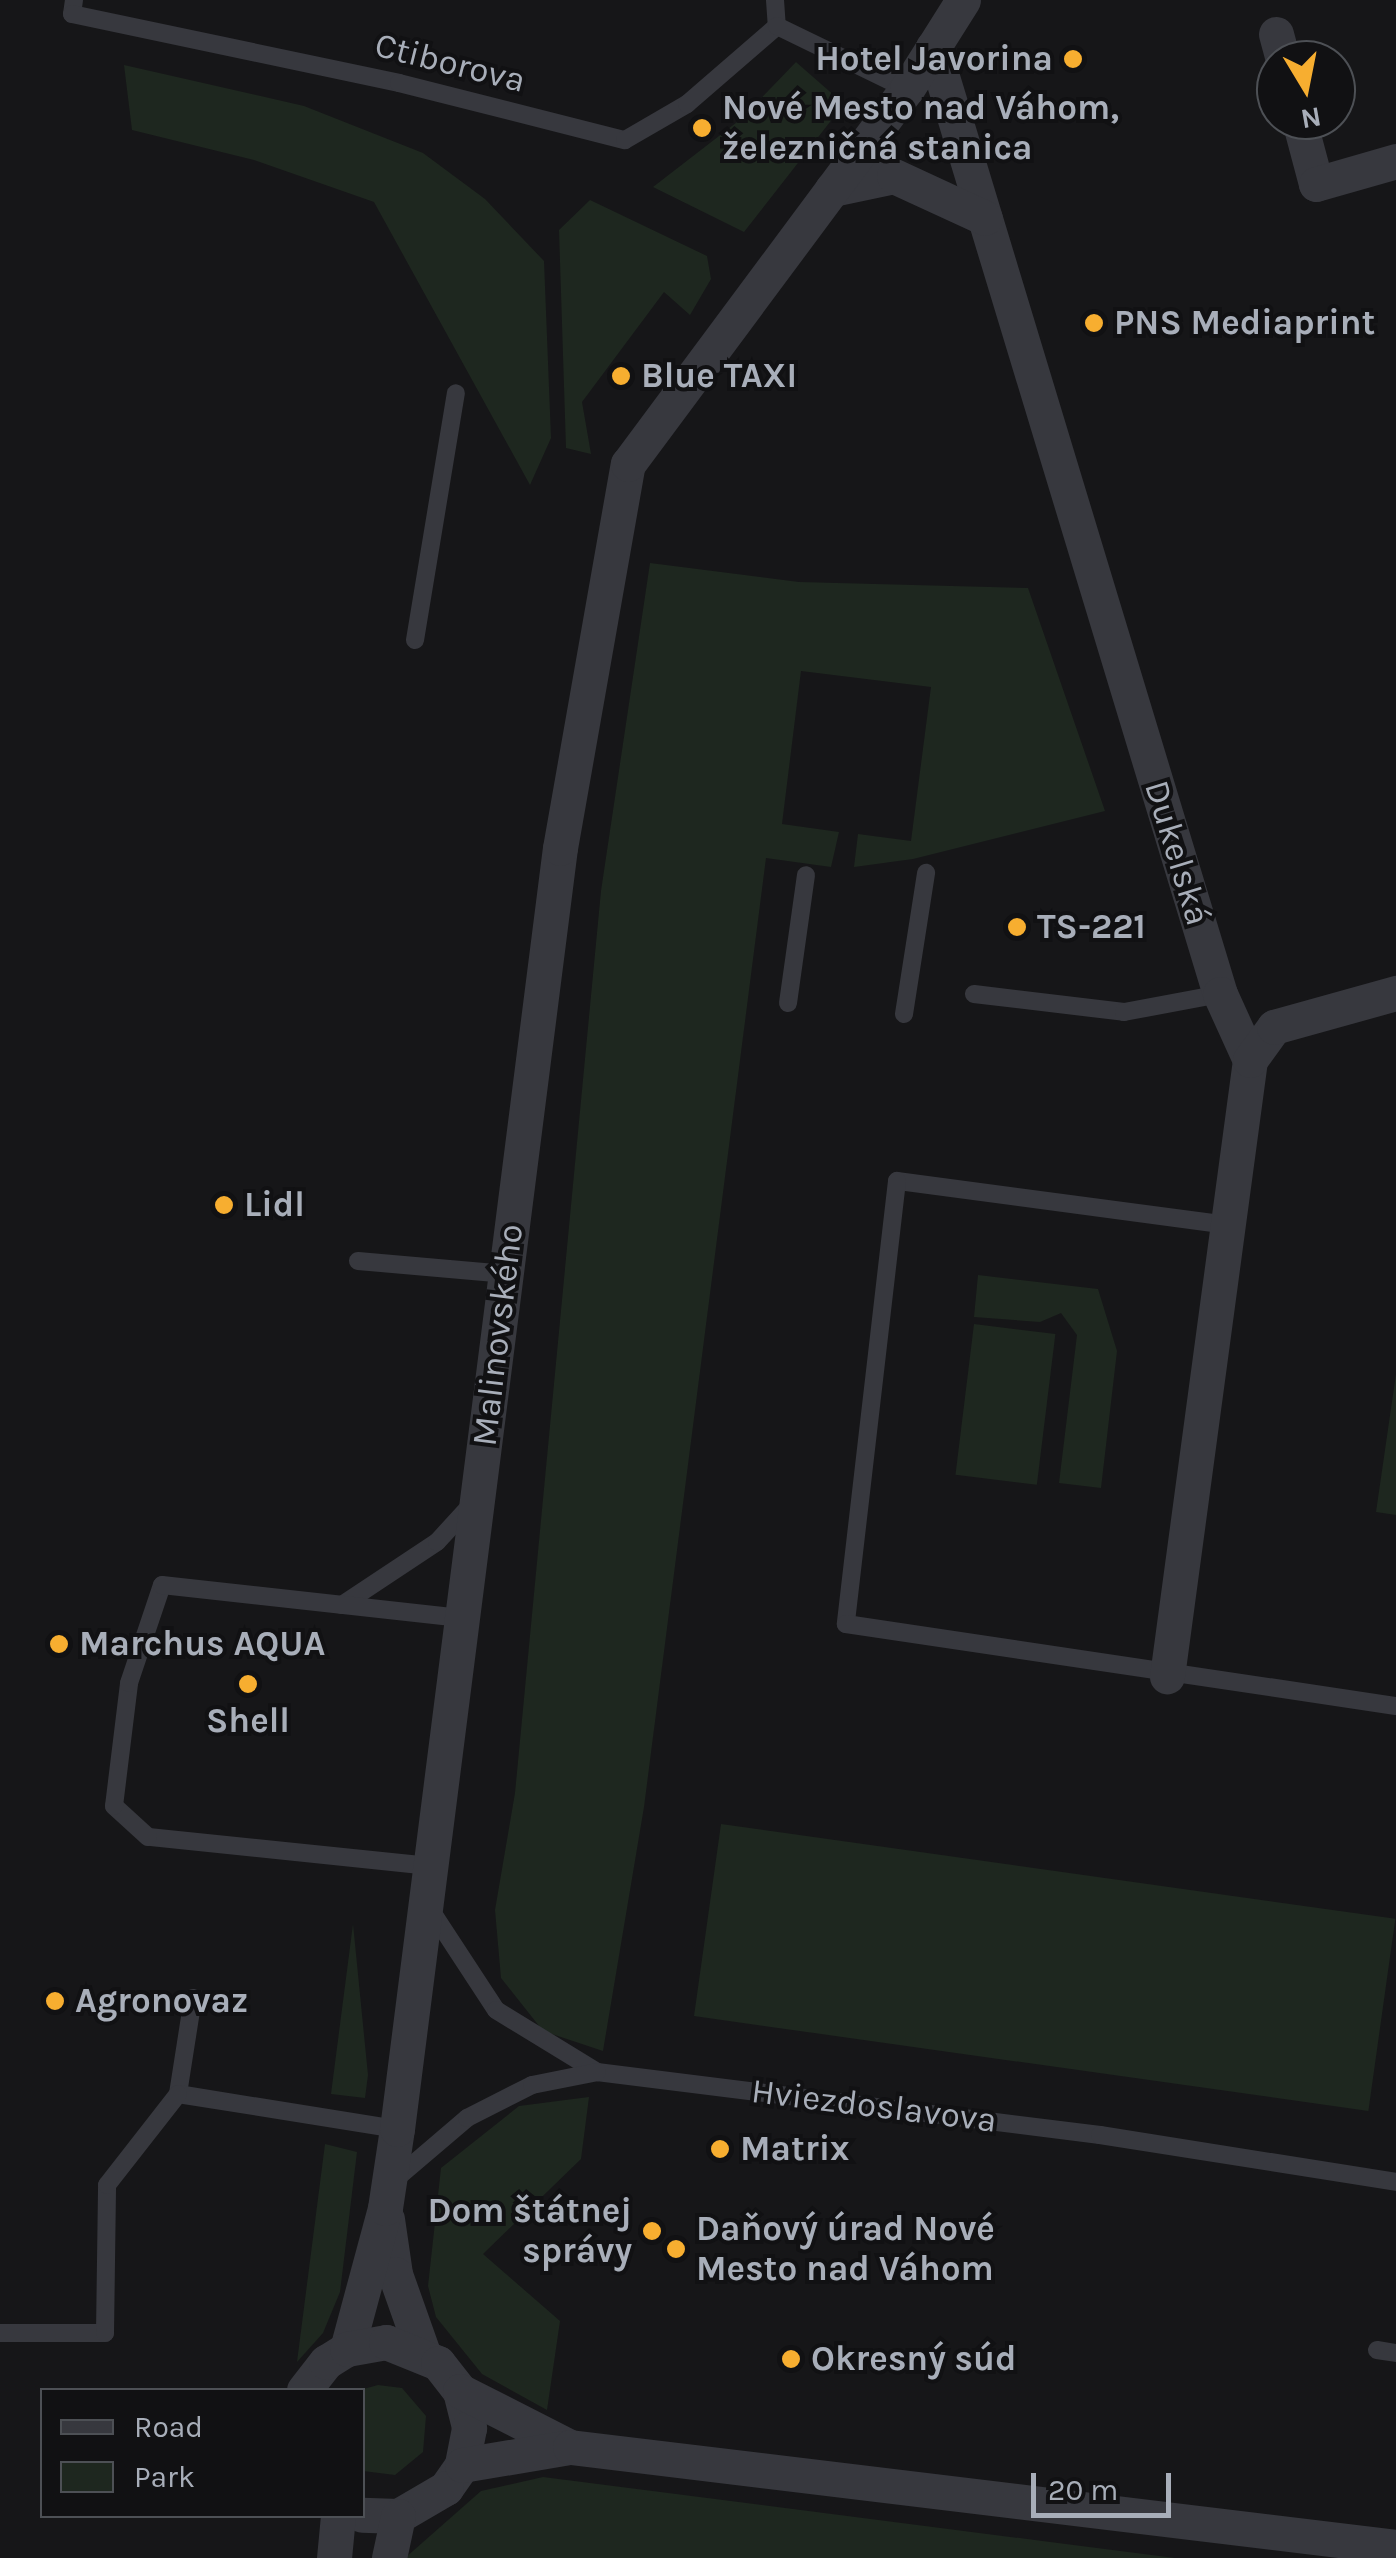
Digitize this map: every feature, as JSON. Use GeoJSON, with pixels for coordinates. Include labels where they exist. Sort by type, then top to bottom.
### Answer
{"type":"FeatureCollection","features":[{"type":"Feature","properties":{"kind":"street"},"geometry":{"type":"LineString","coordinates":[[832,189],[907,88],[963,0]]}},
{"type":"Feature","properties":{"kind":"street","name":"Dukelská"},"geometry":{"type":"LineString","coordinates":[[933,47],[1220,994],[1250,1060]]}},
{"type":"Feature","properties":{"kind":"street"},"geometry":{"type":"LineString","coordinates":[[1304,140],[1316,184],[1396,161]]}},
{"type":"Feature","properties":{"kind":"street"},"geometry":{"type":"LineString","coordinates":[[832,189],[894,176],[985,218]]}},
{"type":"Feature","properties":{"kind":"street","name":"Malinovského"},"geometry":{"type":"LineString","coordinates":[[348,2349],[387,2196],[397,2130],[560,848],[628,464],[832,189]]}},
{"type":"Feature","properties":{"kind":"street"},"geometry":{"type":"LineString","coordinates":[[1166,1676],[1250,1060],[1274,1027],[1396,993]]}},
{"type":"Feature","properties":{"kind":"street","name":"Malinovského"},"geometry":{"type":"LineString","coordinates":[[387,2196],[395,2274],[423,2353]]}},
{"type":"Feature","properties":{"kind":"street"},"geometry":{"type":"LineString","coordinates":[[306,2388],[326,2362],[348,2349],[386,2342],[423,2353],[460,2391],[570,2448]]}},
{"type":"Feature","properties":{"kind":"street"},"geometry":{"type":"LineString","coordinates":[[365,2514],[398,2516],[424,2506],[462,2465],[469,2428],[460,2391]]}},
{"type":"Feature","properties":{"kind":"street"},"geometry":{"type":"LineString","coordinates":[[462,2465],[570,2448],[1396,2547]]}},
{"type":"Feature","properties":{"kind":"street"},"geometry":{"type":"LineString","coordinates":[[389,2558],[398,2516]]}},
{"type":"Feature","properties":{"kind":"street"},"geometry":{"type":"LineString","coordinates":[[334,2558],[338,2518]]}},
{"type":"Feature","properties":{"kind":"lane"},"geometry":{"type":"LineString","coordinates":[[776,0],[776,26],[907,88]]}},
{"type":"Feature","properties":{"kind":"lane","name":"Ctiborova"},"geometry":{"type":"LineString","coordinates":[[73,7],[625,140],[687,104],[776,26]]}},
{"type":"Feature","properties":{"kind":"lane"},"geometry":{"type":"LineString","coordinates":[[415,640],[456,393]]}},
{"type":"Feature","properties":{"kind":"lane"},"geometry":{"type":"LineString","coordinates":[[904,1014],[926,873]]}},
{"type":"Feature","properties":{"kind":"lane"},"geometry":{"type":"LineString","coordinates":[[788,1003],[806,875]]}},
{"type":"Feature","properties":{"kind":"lane"},"geometry":{"type":"LineString","coordinates":[[974,994],[1124,1012],[1220,994]]}},
{"type":"Feature","properties":{"kind":"lane"},"geometry":{"type":"LineString","coordinates":[[1228,1226],[897,1181],[846,1624],[1166,1676],[1396,1706]]}},
{"type":"Feature","properties":{"kind":"lane"},"geometry":{"type":"LineString","coordinates":[[358,1262],[506,1274]]}},
{"type":"Feature","properties":{"kind":"lane"},"geometry":{"type":"LineString","coordinates":[[342,1606],[437,1542],[478,1497]]}},
{"type":"Feature","properties":{"kind":"lane"},"geometry":{"type":"LineString","coordinates":[[430,1866],[148,1837],[114,1806],[129,1682],[162,1584],[462,1618]]}},
{"type":"Feature","properties":{"kind":"lane","name":"Hviezdoslavova"},"geometry":{"type":"LineString","coordinates":[[425,1902],[496,2010],[597,2072],[1100,2135],[1396,2182]]}},
{"type":"Feature","properties":{"kind":"lane"},"geometry":{"type":"LineString","coordinates":[[0,2333],[105,2333],[107,2184],[178,2094],[193,1998]]}},
{"type":"Feature","properties":{"kind":"lane"},"geometry":{"type":"LineString","coordinates":[[387,2196],[467,2118],[532,2085],[597,2072]]}},
{"type":"Feature","properties":{"kind":"lane"},"geometry":{"type":"LineString","coordinates":[[178,2094],[397,2130]]}},
{"type":"Feature","properties":{"kind":"lane"},"geometry":{"type":"LineString","coordinates":[[1376,2350],[1396,2353]]}},
{"type":"Feature","properties":{"kind":"green space"},"geometry":{"type":"Polygon","coordinates":[[[796,62],[844,104],[744,232],[653,187],[741,119],[796,62]]]}},
{"type":"Feature","properties":{"kind":"green space"},"geometry":{"type":"Polygon","coordinates":[[[124,65],[304,106],[423,153],[485,199],[544,261],[551,438],[530,485],[374,202],[254,160],[132,130],[124,65]]]}},
{"type":"Feature","properties":{"kind":"green space"},"geometry":{"type":"Polygon","coordinates":[[[590,200],[707,256],[711,279],[690,315],[664,292],[582,402],[591,454],[566,448],[559,230],[590,200]]]}},
{"type":"Feature","properties":{"kind":"green space"},"geometry":{"type":"Polygon","coordinates":[[[650,563],[799,582],[1028,588],[1105,811],[913,859],[854,867],[858,834],[911,841],[931,687],[801,671],[782,824],[839,832],[831,867],[766,858],[644,1807],[603,2051],[543,2031],[501,1978],[495,1910],[515,1793],[601,891],[650,563]]]}},
{"type":"Feature","properties":{"kind":"green space"},"geometry":{"type":"Polygon","coordinates":[[[978,1275],[1098,1289],[1117,1351],[1101,1488],[1059,1483],[1077,1335],[1061,1313],[1040,1322],[974,1317],[978,1275]]]}},
{"type":"Feature","properties":{"kind":"green space"},"geometry":{"type":"Polygon","coordinates":[[[974,1324],[1055,1334],[1037,1485],[955,1475],[974,1324]]]}},
{"type":"Feature","properties":{"kind":"green space"},"geometry":{"type":"Polygon","coordinates":[[[1396,1374],[1396,1515],[1376,1512],[1396,1374]]]}},
{"type":"Feature","properties":{"kind":"green space"},"geometry":{"type":"Polygon","coordinates":[[[721,1824],[1395,1919],[1368,2111],[694,2016],[721,1824]]]}},
{"type":"Feature","properties":{"kind":"green space"},"geometry":{"type":"Polygon","coordinates":[[[353,1924],[368,2075],[365,2098],[331,2094],[353,1924]]]}},
{"type":"Feature","properties":{"kind":"green space"},"geometry":{"type":"Polygon","coordinates":[[[589,2097],[581,2159],[483,2254],[560,2321],[547,2410],[482,2374],[436,2317],[428,2286],[441,2168],[519,2106],[589,2097]]]}},
{"type":"Feature","properties":{"kind":"green space"},"geometry":{"type":"Polygon","coordinates":[[[325,2144],[357,2152],[340,2292],[323,2333],[297,2362],[325,2144]]]}},
{"type":"Feature","properties":{"kind":"green space"},"geometry":{"type":"Polygon","coordinates":[[[378,2385],[402,2388],[426,2416],[423,2452],[395,2475],[365,2471],[365,2389],[378,2385]]]}},
{"type":"Feature","properties":{"kind":"green space"},"geometry":{"type":"Polygon","coordinates":[[[543,2477],[1175,2558],[405,2558],[481,2491],[543,2477]]]}},
{"type":"Feature","properties":{"kind":"place","name":"Hotel Javorina"},"geometry":{"type":"Point","coordinates":[1073,59]}},
{"type":"Feature","properties":{"kind":"place","name":"Nové Mesto nad Váhom, železničná stanica"},"geometry":{"type":"Point","coordinates":[702,128]}},
{"type":"Feature","properties":{"kind":"place","name":"PNS Mediaprint"},"geometry":{"type":"Point","coordinates":[1094,323]}},
{"type":"Feature","properties":{"kind":"place","name":"Blue TAXI"},"geometry":{"type":"Point","coordinates":[621,376]}},
{"type":"Feature","properties":{"kind":"place","name":"TS-221"},"geometry":{"type":"Point","coordinates":[1017,927]}},
{"type":"Feature","properties":{"kind":"place","name":"Lidl"},"geometry":{"type":"Point","coordinates":[224,1205]}},
{"type":"Feature","properties":{"kind":"place","name":"Marchus AQUA"},"geometry":{"type":"Point","coordinates":[59,1644]}},
{"type":"Feature","properties":{"kind":"place","name":"Shell"},"geometry":{"type":"Point","coordinates":[248,1684]}},
{"type":"Feature","properties":{"kind":"place","name":"Agronovaz"},"geometry":{"type":"Point","coordinates":[55,2001]}},
{"type":"Feature","properties":{"kind":"place","name":"Matrix"},"geometry":{"type":"Point","coordinates":[720,2149]}},
{"type":"Feature","properties":{"kind":"place","name":"Dom štátnej správy"},"geometry":{"type":"Point","coordinates":[652,2231]}},
{"type":"Feature","properties":{"kind":"place","name":"Daňový úrad Nové Mesto nad Váhom"},"geometry":{"type":"Point","coordinates":[676,2249]}},
{"type":"Feature","properties":{"kind":"place","name":"Okresný súd"},"geometry":{"type":"Point","coordinates":[791,2359]}}]}
